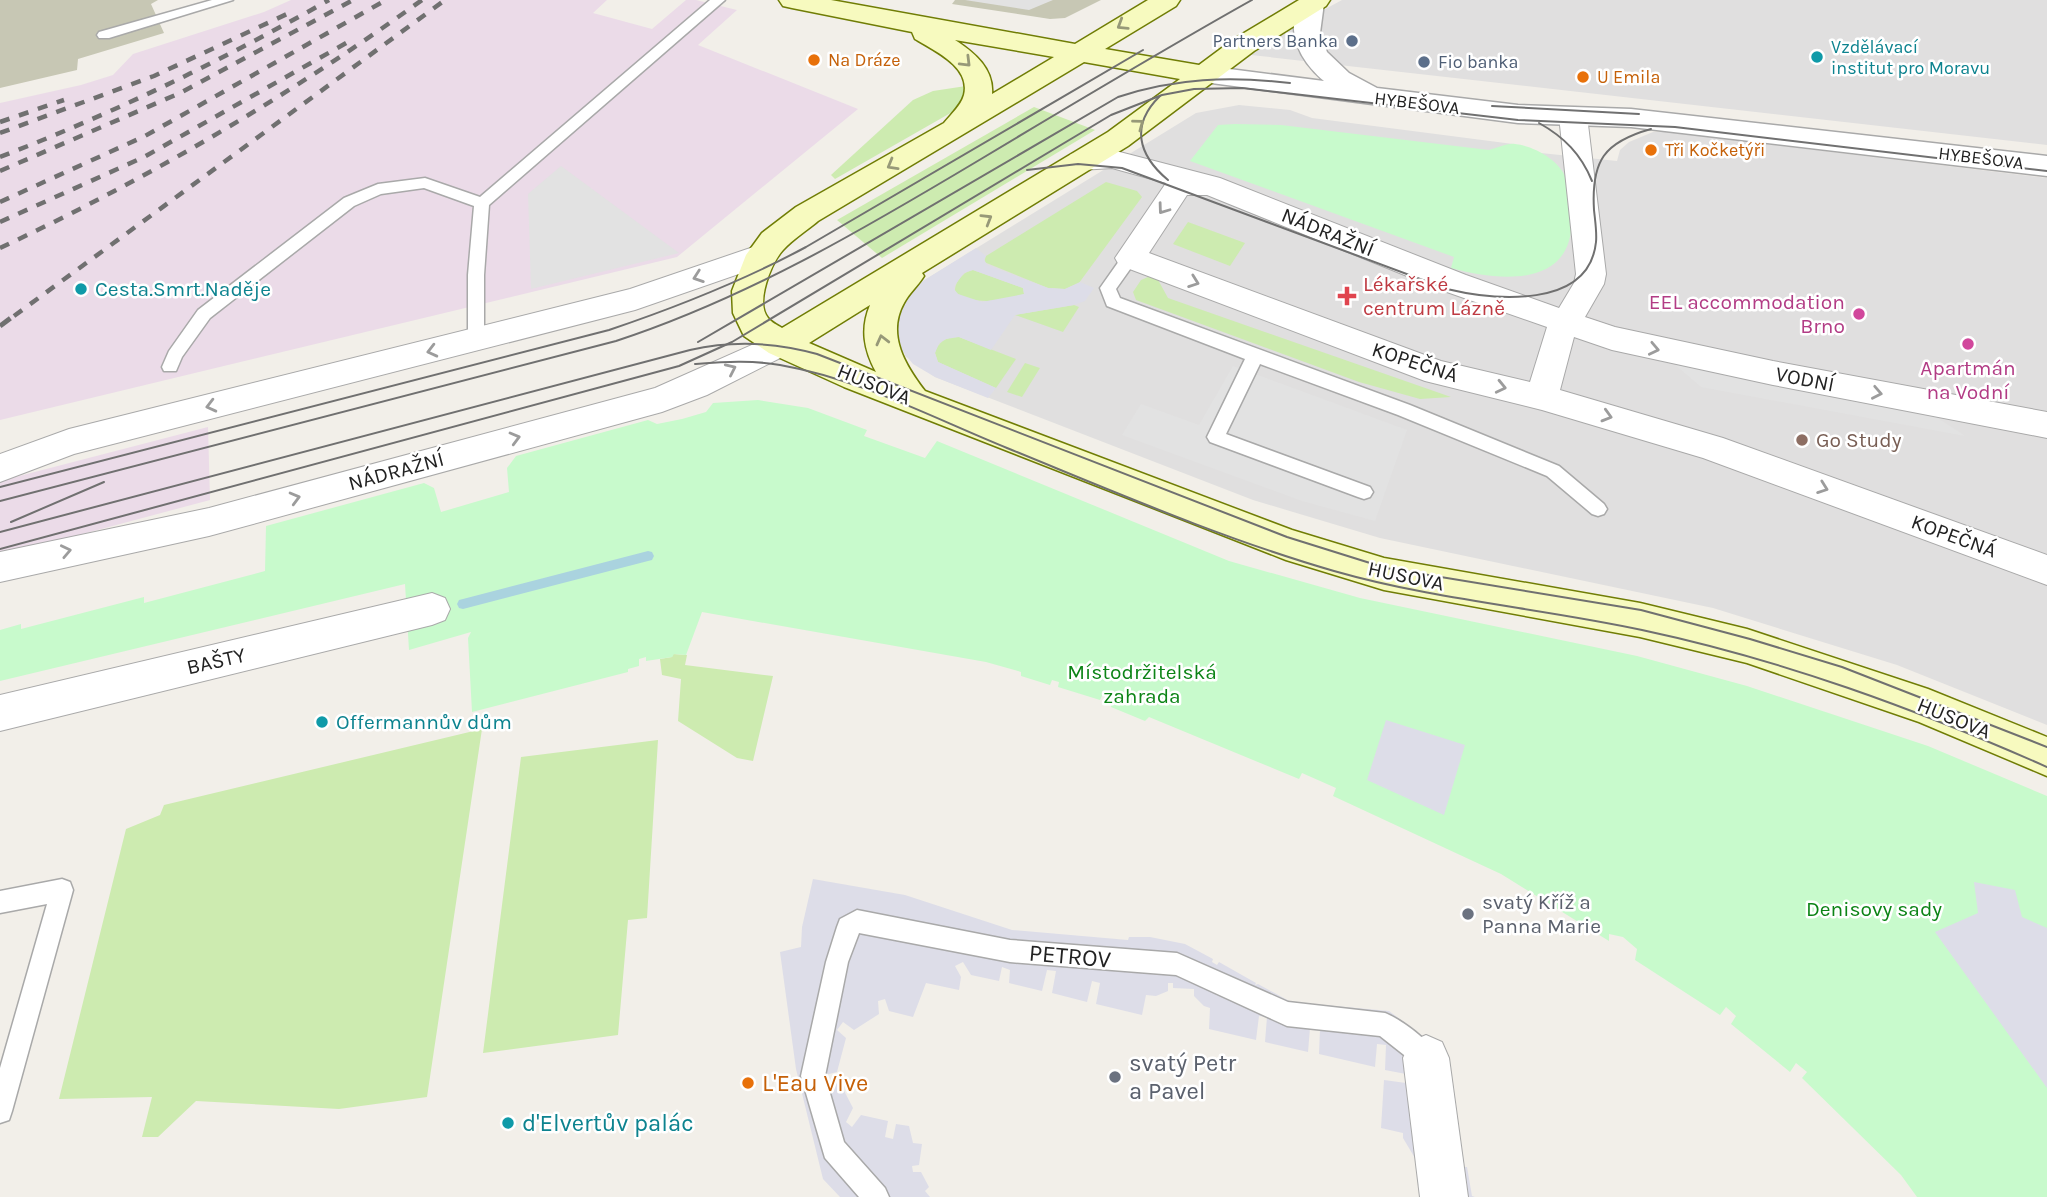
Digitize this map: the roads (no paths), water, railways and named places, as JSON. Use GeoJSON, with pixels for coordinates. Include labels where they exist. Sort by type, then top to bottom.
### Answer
{"type":"FeatureCollection","features":[{"type":"Feature","properties":{"kind":"main road","name":"HYBEŠOVA"},"geometry":{"type":"LineString","coordinates":[[796,0],[910,24],[1206,75]]}},
{"type":"Feature","properties":{"kind":"main road"},"geometry":{"type":"LineString","coordinates":[[781,344],[756,327],[749,313],[748,290],[762,255],[774,241],[807,214],[952,131],[1167,0]]}},
{"type":"Feature","properties":{"kind":"main road","name":"NÁDRAŽNÍ"},"geometry":{"type":"LineString","coordinates":[[781,344],[1129,131],[1244,45],[1314,2]]}},
{"type":"Feature","properties":{"kind":"main road"},"geometry":{"type":"LineString","coordinates":[[910,24],[955,51],[972,65],[979,77],[981,84],[975,104],[952,131]]}},
{"type":"Feature","properties":{"kind":"main road"},"geometry":{"type":"LineString","coordinates":[[913,400],[901,386],[883,349],[879,320],[894,289],[929,255]]}},
{"type":"Feature","properties":{"kind":"main road","name":"HUSOVA"},"geometry":{"type":"LineString","coordinates":[[781,344],[913,400],[1286,544],[1384,574],[1640,620],[1747,646],[1928,707],[2047,757]]}},
{"type":"Feature","properties":{"kind":"street"},"geometry":{"type":"LineString","coordinates":[[1314,2],[1307,35],[1317,57],[1348,84],[1386,99]]}},
{"type":"Feature","properties":{"kind":"street","name":"HYBEŠOVA"},"geometry":{"type":"LineString","coordinates":[[1206,75],[1518,114],[1631,118],[2047,166]]}},
{"type":"Feature","properties":{"kind":"street"},"geometry":{"type":"LineString","coordinates":[[1542,397],[1553,349],[1589,284],[1591,274],[1573,116]]}},
{"type":"Feature","properties":{"kind":"street","name":"NÁDRAŽNÍ"},"geometry":{"type":"LineString","coordinates":[[1081,161],[1112,159],[1210,185],[1565,324]]}},
{"type":"Feature","properties":{"kind":"street"},"geometry":{"type":"LineString","coordinates":[[1130,258],[1179,187],[1210,185]]}},
{"type":"Feature","properties":{"kind":"street"},"geometry":{"type":"LineString","coordinates":[[0,468],[69,442],[635,299],[762,255]]}},
{"type":"Feature","properties":{"kind":"street","name":"KOPEČNÁ"},"geometry":{"type":"LineString","coordinates":[[1130,258],[1436,372],[1542,397],[1711,447],[2047,570]]}},
{"type":"Feature","properties":{"kind":"street","name":"VODNÍ"},"geometry":{"type":"LineString","coordinates":[[1565,324],[1645,347],[2047,425]]}},
{"type":"Feature","properties":{"kind":"street","name":"NÁDRAŽNÍ"},"geometry":{"type":"LineString","coordinates":[[0,567],[209,522],[662,399],[679,394],[781,344]]}},
{"type":"Feature","properties":{"kind":"street","name":"BAŠTY"},"geometry":{"type":"LineString","coordinates":[[0,713],[432,610]]}},
{"type":"Feature","properties":{"kind":"street","name":"PETROV"},"geometry":{"type":"LineString","coordinates":[[1426,1058],[1444,1197]]}},
{"type":"Feature","properties":{"kind":"lane"},"geometry":{"type":"LineString","coordinates":[[104,35],[226,0]]}},
{"type":"Feature","properties":{"kind":"lane"},"geometry":{"type":"LineString","coordinates":[[475,340],[476,275],[482,203],[716,2]]}},
{"type":"Feature","properties":{"kind":"lane"},"geometry":{"type":"LineString","coordinates":[[170,368],[175,355],[204,314],[349,202],[379,189],[425,183],[482,203]]}},
{"type":"Feature","properties":{"kind":"lane"},"geometry":{"type":"LineString","coordinates":[[1130,258],[1108,288],[1113,302],[1135,313],[1404,410],[1553,471],[1598,509]]}},
{"type":"Feature","properties":{"kind":"lane"},"geometry":{"type":"LineString","coordinates":[[1255,356],[1216,437],[1364,492]]}},
{"type":"Feature","properties":{"kind":"lane"},"geometry":{"type":"LineString","coordinates":[[0,902],[62,890],[0,1111]]}},
{"type":"Feature","properties":{"kind":"lane","name":"PETROV"},"geometry":{"type":"LineString","coordinates":[[876,1197],[834,1149],[813,1076],[837,962],[848,927],[857,921],[1010,951],[1177,964],[1287,1014],[1385,1025],[1426,1058]]}},
{"type":"Feature","properties":{"kind":"waterway"},"geometry":{"type":"LineString","coordinates":[[463,604],[648,556]]}},
{"type":"Feature","properties":{"kind":"tram line"},"geometry":{"type":"LineString","coordinates":[[0,501],[616,341],[664,324],[758,283],[849,236],[1252,0]]}},
{"type":"Feature","properties":{"kind":"tram line"},"geometry":{"type":"LineString","coordinates":[[0,487],[609,330],[685,303],[806,247],[1143,50]]}},
{"type":"Feature","properties":{"kind":"tram line"},"geometry":{"type":"LineString","coordinates":[[698,342],[1118,97],[1160,86],[1203,80],[1290,83]]}},
{"type":"Feature","properties":{"kind":"tram line"},"geometry":{"type":"LineString","coordinates":[[726,345],[1111,115],[1162,95],[1194,89],[1242,88],[1518,120],[1675,127],[2047,171]]}},
{"type":"Feature","properties":{"kind":"tram line"},"geometry":{"type":"LineString","coordinates":[[1160,96],[1144,118],[1142,140],[1150,160],[1168,180]]}},
{"type":"Feature","properties":{"kind":"tram line"},"geometry":{"type":"LineString","coordinates":[[1492,106],[1639,114]]}},
{"type":"Feature","properties":{"kind":"tram line"},"geometry":{"type":"LineString","coordinates":[[1539,123],[1571,147],[1592,181]]}},
{"type":"Feature","properties":{"kind":"tram line"},"geometry":{"type":"LineString","coordinates":[[1027,170],[1078,164],[1122,168],[1447,289],[1513,297],[1558,290],[1576,280],[1589,264],[1596,242],[1594,193],[1598,166],[1612,147],[1622,140],[1651,129]]}},
{"type":"Feature","properties":{"kind":"tram line"},"geometry":{"type":"LineString","coordinates":[[0,532],[690,350],[726,345]]}},
{"type":"Feature","properties":{"kind":"tram line"},"geometry":{"type":"LineString","coordinates":[[0,549],[679,366],[726,345]]}},
{"type":"Feature","properties":{"kind":"tram line"},"geometry":{"type":"LineString","coordinates":[[726,345],[770,345],[817,354],[1287,537],[1386,568],[1641,610],[1750,639],[1842,667],[2047,747]]}},
{"type":"Feature","properties":{"kind":"tram line"},"geometry":{"type":"LineString","coordinates":[[695,364],[769,363],[810,371],[896,400],[1169,514],[1293,558],[1372,581],[1449,597],[1604,622],[1746,656],[1898,706],[2047,767]]}},
{"type":"Feature","properties":{"kind":"tram line"},"geometry":{"type":"LineString","coordinates":[[11,522],[104,482]]}},
{"type":"Feature","properties":{"kind":"railway"},"geometry":{"type":"LineString","coordinates":[[0,157],[168,85],[329,0]]}},
{"type":"Feature","properties":{"kind":"railway"},"geometry":{"type":"LineString","coordinates":[[0,171],[180,93],[353,0]]}},
{"type":"Feature","properties":{"kind":"railway"},"geometry":{"type":"LineString","coordinates":[[0,202],[145,136],[386,0]]}},
{"type":"Feature","properties":{"kind":"railway"},"geometry":{"type":"LineString","coordinates":[[0,248],[110,193],[217,134],[321,69],[422,0]]}},
{"type":"Feature","properties":{"kind":"railway"},"geometry":{"type":"LineString","coordinates":[[14,316],[445,0]]}},
{"type":"Feature","properties":{"kind":"railway"},"geometry":{"type":"LineString","coordinates":[[0,133],[154,76],[287,14]]}},
{"type":"Feature","properties":{"kind":"railway"},"geometry":{"type":"LineString","coordinates":[[0,222],[144,157],[348,42]]}},
{"type":"Feature","properties":{"kind":"railway"},"geometry":{"type":"LineString","coordinates":[[0,122],[64,100]]}},
{"type":"Feature","properties":{"kind":"railway"},"geometry":{"type":"LineString","coordinates":[[0,326],[16,314]]}},
{"type":"Feature","properties":{"kind":"place","name":"Partners Banka"},"geometry":{"type":"Point","coordinates":[1352,41]}},
{"type":"Feature","properties":{"kind":"place","name":"Vzdělávací institut pro Moravu"},"geometry":{"type":"Point","coordinates":[1817,57]}},
{"type":"Feature","properties":{"kind":"place","name":"Na Dráze"},"geometry":{"type":"Point","coordinates":[814,60]}},
{"type":"Feature","properties":{"kind":"place","name":"Fio banka"},"geometry":{"type":"Point","coordinates":[1424,62]}},
{"type":"Feature","properties":{"kind":"place","name":"U Emila"},"geometry":{"type":"Point","coordinates":[1583,77]}},
{"type":"Feature","properties":{"kind":"place","name":"Tři Kočketýři"},"geometry":{"type":"Point","coordinates":[1651,150]}},
{"type":"Feature","properties":{"kind":"place","name":"Cesta.Smrt.Naděje"},"geometry":{"type":"Point","coordinates":[81,289]}},
{"type":"Feature","properties":{"kind":"place","name":"Lékařské centrum Lázně"},"geometry":{"type":"Point","coordinates":[1347,296]}},
{"type":"Feature","properties":{"kind":"place","name":"EEL accommodation Brno"},"geometry":{"type":"Point","coordinates":[1859,314]}},
{"type":"Feature","properties":{"kind":"place","name":"Apartmán na Vodní"},"geometry":{"type":"Point","coordinates":[1968,344]}},
{"type":"Feature","properties":{"kind":"place","name":"Go Study"},"geometry":{"type":"Point","coordinates":[1802,440]}},
{"type":"Feature","properties":{"kind":"place","name":"Offermannův dům"},"geometry":{"type":"Point","coordinates":[322,722]}},
{"type":"Feature","properties":{"kind":"place","name":"svatý Kříž a Panna Marie"},"geometry":{"type":"Point","coordinates":[1468,914]}},
{"type":"Feature","properties":{"kind":"place","name":"svatý Petr a Pavel"},"geometry":{"type":"Point","coordinates":[1115,1077]}},
{"type":"Feature","properties":{"kind":"place","name":"L'Eau Vive"},"geometry":{"type":"Point","coordinates":[748,1083]}},
{"type":"Feature","properties":{"kind":"place","name":"d'Elvertův palác"},"geometry":{"type":"Point","coordinates":[508,1123]}},
{"type":"Feature","properties":{"kind":"park label","name":"Místodržitelská zahrada"},"geometry":{"type":"Point","coordinates":[1142,684]}},
{"type":"Feature","properties":{"kind":"park label","name":"Denisovy sady"},"geometry":{"type":"Point","coordinates":[1874,909]}}]}
